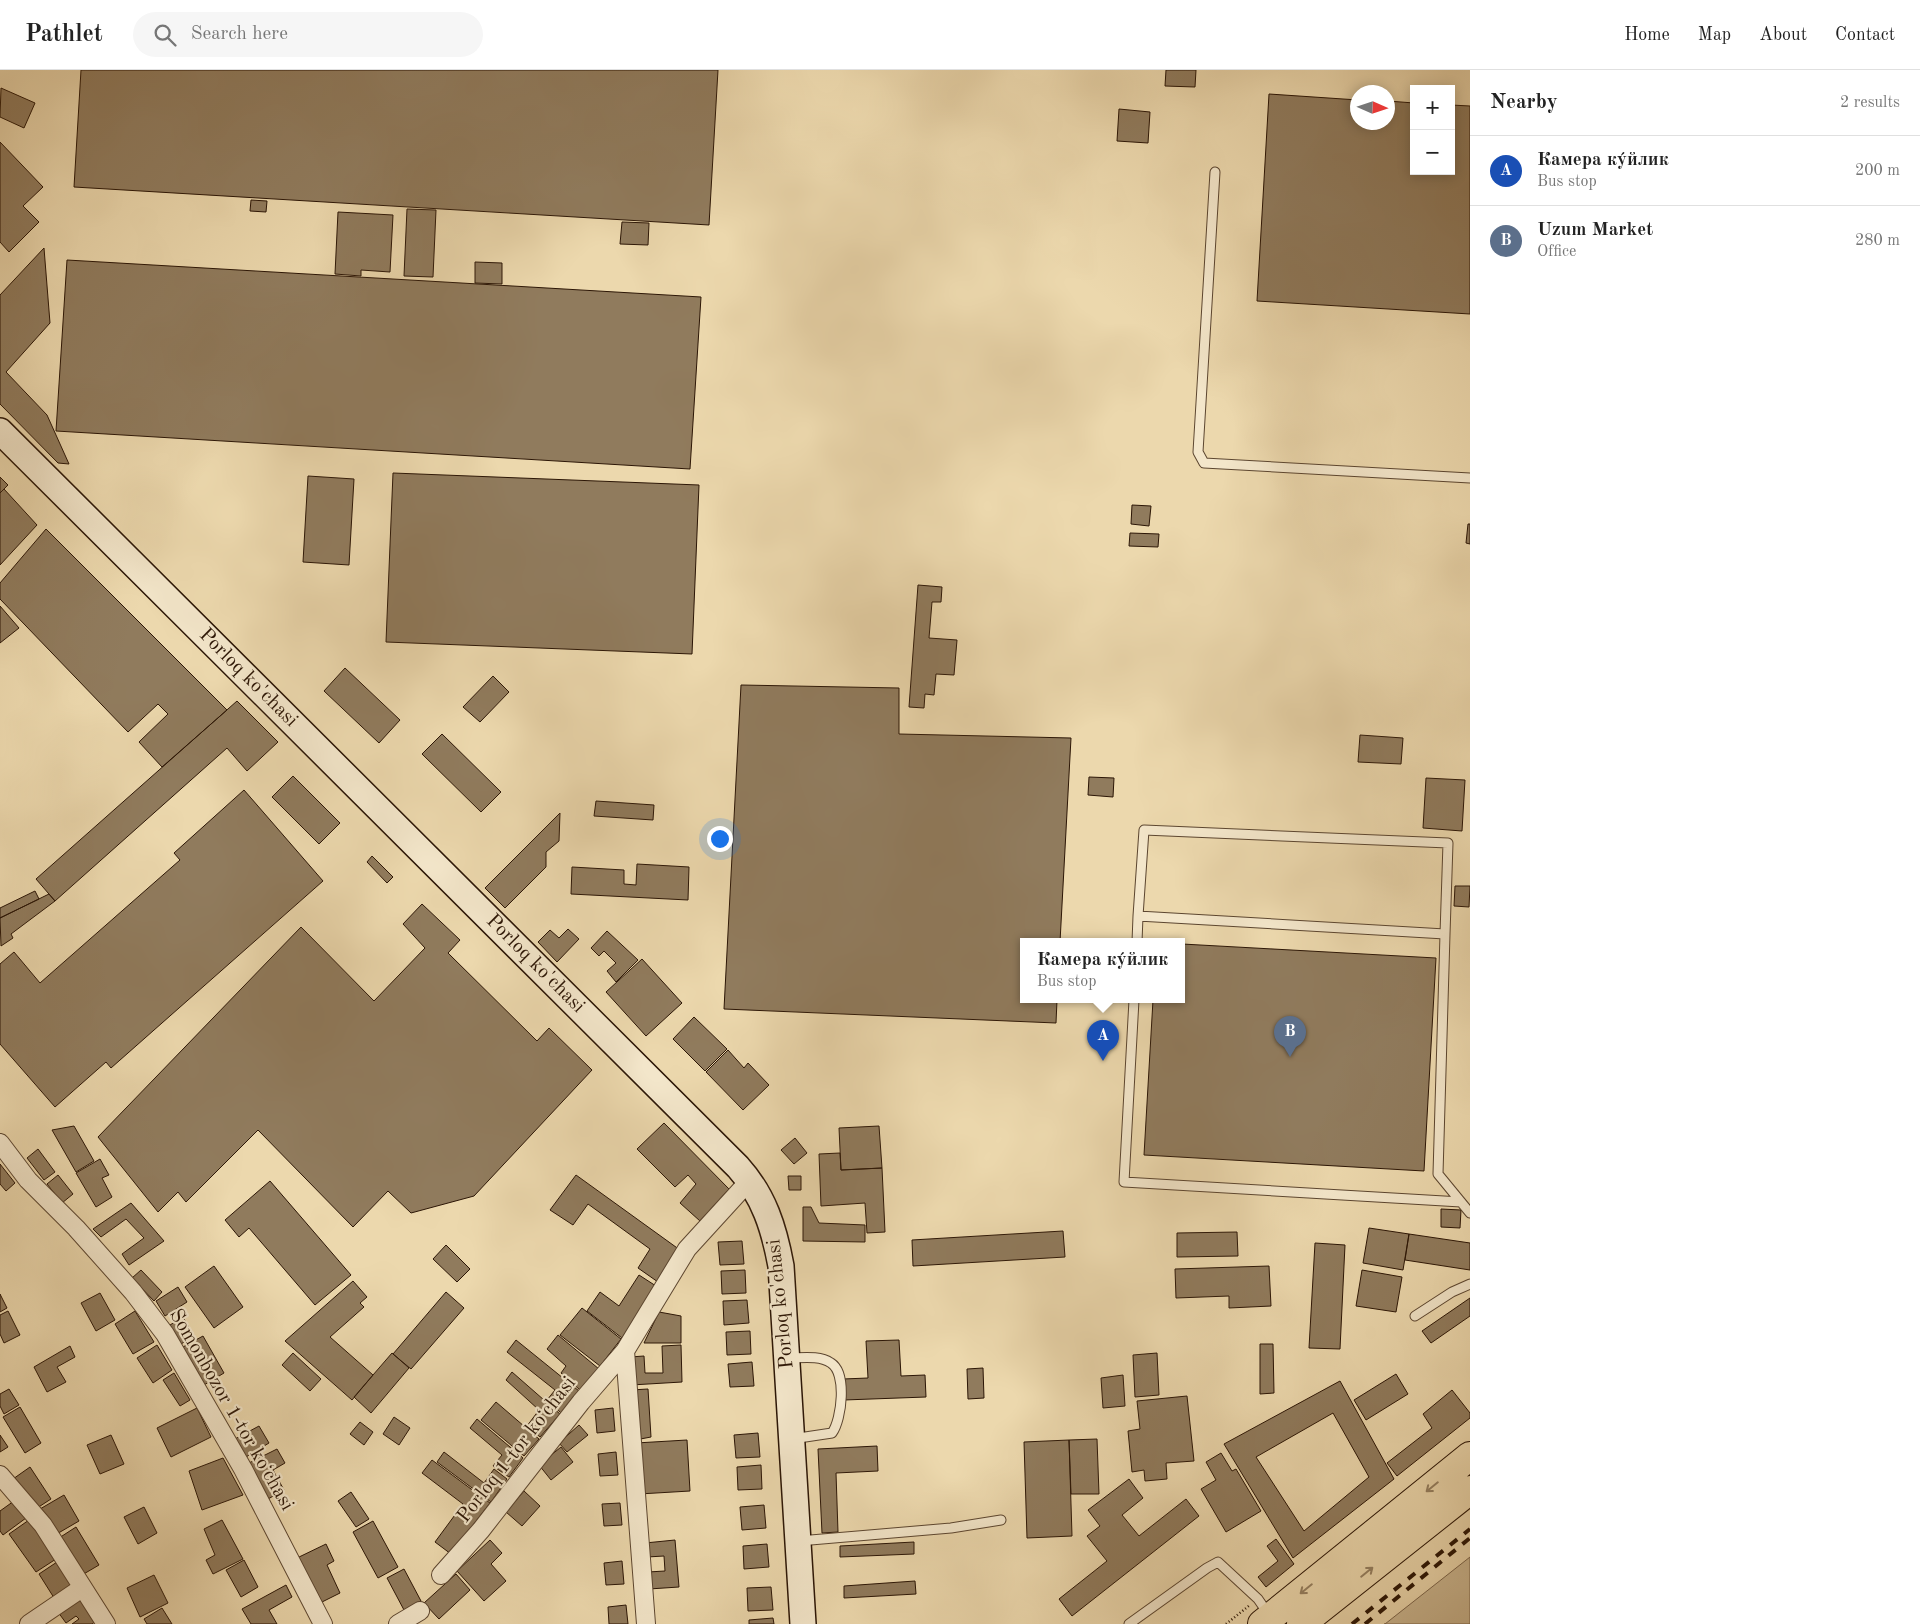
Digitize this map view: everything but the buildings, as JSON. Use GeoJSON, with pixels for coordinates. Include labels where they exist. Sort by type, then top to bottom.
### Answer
{"type":"FeatureCollection","features":[{"type":"Feature","properties":{"kind":"highway"},"geometry":{"type":"LineString","coordinates":[[1266,1621],[1470,1456]]}},
{"type":"Feature","properties":{"kind":"highway"},"geometry":{"type":"LineString","coordinates":[[1301,1624],[1470,1490]]}},
{"type":"Feature","properties":{"kind":"main road","name":"Porloq ko'chasi"},"geometry":{"type":"LineString","coordinates":[[0,431],[750,1180],[766,1207],[776,1239],[783,1279],[803,1624]]}},
{"type":"Feature","properties":{"kind":"street","name":"Somonbozor 1-tor koʻchasi"},"geometry":{"type":"LineString","coordinates":[[0,1143],[28,1180],[82,1235],[133,1292],[165,1334],[242,1469],[323,1624]]}},
{"type":"Feature","properties":{"kind":"street","name":"Porloq 1-tor koʻchasi"},"geometry":{"type":"LineString","coordinates":[[441,1575],[481,1530],[581,1402],[625,1351],[687,1249],[750,1180]]}},
{"type":"Feature","properties":{"kind":"street"},"geometry":{"type":"LineString","coordinates":[[625,1351],[646,1624]]}},
{"type":"Feature","properties":{"kind":"street"},"geometry":{"type":"LineString","coordinates":[[0,1475],[43,1525],[106,1624]]}},
{"type":"Feature","properties":{"kind":"street"},"geometry":{"type":"LineString","coordinates":[[29,1624],[82,1588]]}},
{"type":"Feature","properties":{"kind":"street"},"geometry":{"type":"LineString","coordinates":[[398,1624],[420,1611]]}},
{"type":"Feature","properties":{"kind":"lane"},"geometry":{"type":"LineString","coordinates":[[1215,172],[1198,452],[1204,463],[1470,478]]}},
{"type":"Feature","properties":{"kind":"lane"},"geometry":{"type":"LineString","coordinates":[[1137,938],[1144,830],[1448,843],[1438,1174],[1470,1213]]}},
{"type":"Feature","properties":{"kind":"lane"},"geometry":{"type":"LineString","coordinates":[[1138,916],[1446,934]]}},
{"type":"Feature","properties":{"kind":"lane"},"geometry":{"type":"LineString","coordinates":[[1134,1003],[1124,1182],[1461,1202]]}},
{"type":"Feature","properties":{"kind":"lane"},"geometry":{"type":"LineString","coordinates":[[1416,1316],[1452,1292],[1470,1284]]}},
{"type":"Feature","properties":{"kind":"lane"},"geometry":{"type":"LineString","coordinates":[[787,1358],[821,1358],[831,1362],[837,1368],[839,1374],[841,1396],[840,1418],[832,1433],[792,1439]]}},
{"type":"Feature","properties":{"kind":"lane"},"geometry":{"type":"LineString","coordinates":[[798,1541],[922,1530],[1001,1520]]}},
{"type":"Feature","properties":{"kind":"lane"},"geometry":{"type":"LineString","coordinates":[[1129,1624],[1218,1562],[1258,1599],[1266,1621]]}},
{"type":"Feature","properties":{"kind":"shaded area"},"geometry":{"type":"Polygon","coordinates":[[[1470,1557],[1470,1624],[1385,1624],[1470,1557]]]}},
{"type":"Feature","properties":{"kind":"railway"},"geometry":{"type":"LineString","coordinates":[[1352,1624],[1470,1529]]}},
{"type":"Feature","properties":{"kind":"railway"},"geometry":{"type":"LineString","coordinates":[[1365,1624],[1470,1538]]}},
{"type":"Feature","properties":{"kind":"place","name":"Uzum Market"},"geometry":{"type":"Point","coordinates":[1290,1057]}},
{"type":"Feature","properties":{"kind":"place","name":"Камера ку́йлик"},"geometry":{"type":"Point","coordinates":[1103,1061]}}]}
